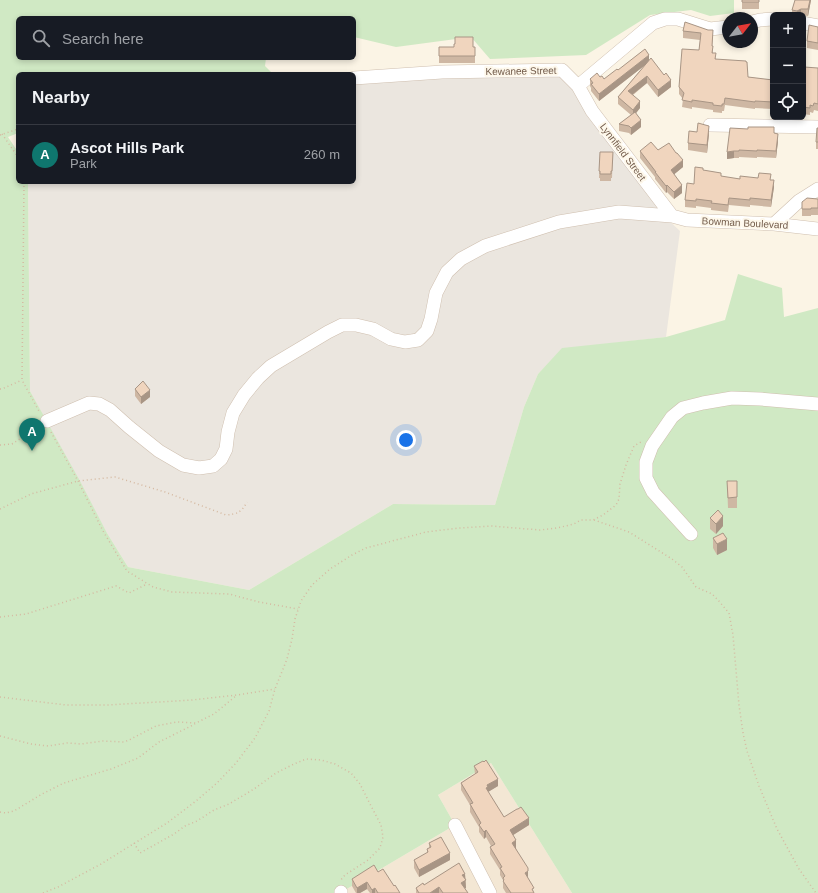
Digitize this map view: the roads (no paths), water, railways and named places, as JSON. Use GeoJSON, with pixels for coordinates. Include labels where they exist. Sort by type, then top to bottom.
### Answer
{"type":"FeatureCollection","features":[{"type":"Feature","properties":{"kind":"street"},"geometry":{"type":"LineString","coordinates":[[578,86],[653,23],[665,19],[678,19],[710,29],[722,28]]}},
{"type":"Feature","properties":{"kind":"street"},"geometry":{"type":"LineString","coordinates":[[758,20],[770,19]]}},
{"type":"Feature","properties":{"kind":"street"},"geometry":{"type":"LineString","coordinates":[[806,24],[818,26]]}},
{"type":"Feature","properties":{"kind":"street","name":"Kewanee Street"},"geometry":{"type":"LineString","coordinates":[[356,78],[442,72],[562,70],[578,86]]}},
{"type":"Feature","properties":{"kind":"street","name":"Lynnfield Street"},"geometry":{"type":"LineString","coordinates":[[578,86],[597,118],[672,216]]}},
{"type":"Feature","properties":{"kind":"street"},"geometry":{"type":"LineString","coordinates":[[710,125],[818,127]]}},
{"type":"Feature","properties":{"kind":"street"},"geometry":{"type":"LineString","coordinates":[[774,224],[799,201],[818,190]]}},
{"type":"Feature","properties":{"kind":"street","name":"Bowman Boulevard"},"geometry":{"type":"LineString","coordinates":[[46,422],[89,403],[99,404],[110,410],[128,427],[159,451],[184,466],[199,468],[213,466],[221,459],[226,449],[228,432],[233,413],[244,395],[258,378],[271,366],[342,325],[356,325],[373,329],[390,339],[405,342],[418,340],[426,331],[431,319],[436,293],[447,272],[462,259],[484,246],[559,222],[619,212],[672,216],[687,220],[774,224],[818,229]]}},
{"type":"Feature","properties":{"kind":"street"},"geometry":{"type":"LineString","coordinates":[[691,534],[654,492],[646,478],[646,462],[652,446],[672,417],[683,408],[732,398],[818,404]]}},
{"type":"Feature","properties":{"kind":"street"},"geometry":{"type":"LineString","coordinates":[[456,824],[490,893]]}},
{"type":"Feature","properties":{"kind":"place","name":"Ascot Hills Park"},"geometry":{"type":"Point","coordinates":[32,451]}}]}
